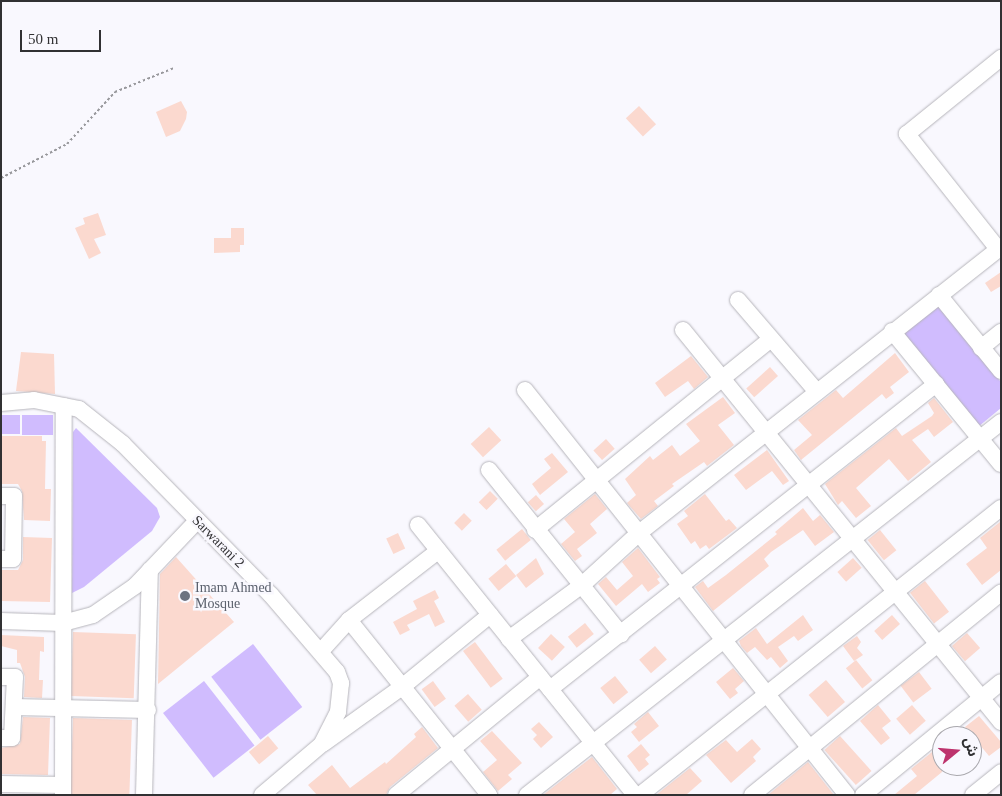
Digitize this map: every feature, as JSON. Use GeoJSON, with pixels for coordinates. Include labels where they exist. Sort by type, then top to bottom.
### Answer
{"type":"FeatureCollection","features":[{"type":"Feature","properties":{"kind":"street"},"geometry":{"type":"LineString","coordinates":[[509,639],[581,586],[639,533],[892,331],[1000,248],[907,134],[1001,58]]}},
{"type":"Feature","properties":{"kind":"street"},"geometry":{"type":"LineString","coordinates":[[939,295],[1001,371]]}},
{"type":"Feature","properties":{"kind":"street"},"geometry":{"type":"LineString","coordinates":[[738,300],[770,340],[817,392]]}},
{"type":"Feature","properties":{"kind":"street"},"geometry":{"type":"LineString","coordinates":[[683,330],[1001,722]]}},
{"type":"Feature","properties":{"kind":"street"},"geometry":{"type":"LineString","coordinates":[[892,331],[1001,464]]}},
{"type":"Feature","properties":{"kind":"street"},"geometry":{"type":"LineString","coordinates":[[981,348],[1001,332]]}},
{"type":"Feature","properties":{"kind":"street"},"geometry":{"type":"LineString","coordinates":[[535,530],[598,482],[770,340]]}},
{"type":"Feature","properties":{"kind":"street"},"geometry":{"type":"LineString","coordinates":[[396,795],[452,749],[545,683],[621,634],[810,486],[936,384]]}},
{"type":"Feature","properties":{"kind":"street"},"geometry":{"type":"LineString","coordinates":[[524,390],[848,795]]}},
{"type":"Feature","properties":{"kind":"street","name":"Sarwarani 2"},"geometry":{"type":"LineString","coordinates":[[1,403],[34,400],[80,409],[123,444],[322,650],[337,672],[341,690],[338,712],[322,744],[262,795]]}},
{"type":"Feature","properties":{"kind":"street"},"geometry":{"type":"LineString","coordinates":[[1,784],[63,790],[64,406]]}},
{"type":"Feature","properties":{"kind":"street"},"geometry":{"type":"LineString","coordinates":[[527,795],[1001,422]]}},
{"type":"Feature","properties":{"kind":"street"},"geometry":{"type":"LineString","coordinates":[[488,470],[621,634]]}},
{"type":"Feature","properties":{"kind":"street"},"geometry":{"type":"LineString","coordinates":[[1,496],[14,496],[13,559],[1,559]]}},
{"type":"Feature","properties":{"kind":"street"},"geometry":{"type":"LineString","coordinates":[[640,795],[1001,508]]}},
{"type":"Feature","properties":{"kind":"street"},"geometry":{"type":"LineString","coordinates":[[1,621],[63,623],[93,615],[135,586],[198,521]]}},
{"type":"Feature","properties":{"kind":"street"},"geometry":{"type":"LineString","coordinates":[[418,525],[635,795]]}},
{"type":"Feature","properties":{"kind":"street"},"geometry":{"type":"LineString","coordinates":[[322,650],[349,620],[438,550]]}},
{"type":"Feature","properties":{"kind":"street"},"geometry":{"type":"LineString","coordinates":[[144,795],[148,710],[150,570]]}},
{"type":"Feature","properties":{"kind":"street"},"geometry":{"type":"LineString","coordinates":[[752,795],[936,643],[1001,593]]}},
{"type":"Feature","properties":{"kind":"street"},"geometry":{"type":"LineString","coordinates":[[322,744],[402,687],[490,615]]}},
{"type":"Feature","properties":{"kind":"street"},"geometry":{"type":"LineString","coordinates":[[349,620],[489,795]]}},
{"type":"Feature","properties":{"kind":"street"},"geometry":{"type":"LineString","coordinates":[[1,677],[15,677],[12,738],[1,738]]}},
{"type":"Feature","properties":{"kind":"street"},"geometry":{"type":"LineString","coordinates":[[863,795],[1001,682]]}},
{"type":"Feature","properties":{"kind":"street"},"geometry":{"type":"LineString","coordinates":[[14,707],[148,710]]}},
{"type":"Feature","properties":{"kind":"street"},"geometry":{"type":"LineString","coordinates":[[973,795],[1001,772]]}},
{"type":"Feature","properties":{"kind":"path"},"geometry":{"type":"LineString","coordinates":[[1,178],[67,144],[116,92],[174,68]]}},
{"type":"Feature","properties":{"kind":"shaded area"},"geometry":{"type":"Polygon","coordinates":[[[937,305],[1001,382],[1001,408],[978,427],[903,334],[937,305]]]}},
{"type":"Feature","properties":{"kind":"shaded area"},"geometry":{"type":"Polygon","coordinates":[[[1,415],[20,415],[20,434],[1,434],[1,415]]]}},
{"type":"Feature","properties":{"kind":"shaded area"},"geometry":{"type":"Polygon","coordinates":[[[22,415],[53,415],[53,435],[22,435],[22,415]]]}},
{"type":"Feature","properties":{"kind":"shaded area"},"geometry":{"type":"Polygon","coordinates":[[[76,428],[157,508],[160,517],[152,531],[84,587],[72,593],[73,432],[76,428]]]}},
{"type":"Feature","properties":{"kind":"shaded area"},"geometry":{"type":"Polygon","coordinates":[[[253,644],[302,707],[260,740],[211,677],[253,644]]]}},
{"type":"Feature","properties":{"kind":"shaded area"},"geometry":{"type":"Polygon","coordinates":[[[204,681],[254,746],[214,778],[163,713],[204,681]]]}},
{"type":"Feature","properties":{"kind":"building"},"geometry":{"type":"Polygon","coordinates":[[[181,101],[187,112],[186,119],[180,131],[166,137],[156,112],[181,101]]]}},
{"type":"Feature","properties":{"kind":"building"},"geometry":{"type":"Polygon","coordinates":[[[639,106],[656,124],[643,137],[626,118],[639,106]]]}},
{"type":"Feature","properties":{"kind":"building"},"geometry":{"type":"Polygon","coordinates":[[[98,213],[106,235],[94,239],[101,253],[89,259],[75,228],[85,224],[83,218],[98,213]]]}},
{"type":"Feature","properties":{"kind":"building"},"geometry":{"type":"Polygon","coordinates":[[[231,228],[244,228],[244,245],[240,245],[240,252],[214,253],[214,238],[231,238],[231,228]]]}},
{"type":"Feature","properties":{"kind":"building"},"geometry":{"type":"Polygon","coordinates":[[[1001,272],[1001,286],[991,292],[985,283],[1001,272]]]}},
{"type":"Feature","properties":{"kind":"building"},"geometry":{"type":"Polygon","coordinates":[[[21,352],[54,354],[55,394],[16,391],[21,352]]]}},
{"type":"Feature","properties":{"kind":"building"},"geometry":{"type":"Polygon","coordinates":[[[895,353],[909,372],[890,387],[894,393],[886,399],[882,394],[801,460],[794,450],[812,435],[798,420],[836,390],[843,398],[895,353]]]}},
{"type":"Feature","properties":{"kind":"building"},"geometry":{"type":"Polygon","coordinates":[[[691,356],[708,377],[694,389],[688,381],[665,397],[655,383],[691,356]]]}},
{"type":"Feature","properties":{"kind":"building"},"geometry":{"type":"Polygon","coordinates":[[[770,367],[778,376],[754,397],[746,388],[770,367]]]}},
{"type":"Feature","properties":{"kind":"building"},"geometry":{"type":"Polygon","coordinates":[[[723,397],[735,413],[718,425],[734,445],[707,466],[704,462],[672,484],[674,486],[654,501],[658,506],[641,519],[627,503],[636,495],[625,479],[650,456],[653,460],[672,445],[680,456],[700,441],[686,424],[723,397]]]}},
{"type":"Feature","properties":{"kind":"building"},"geometry":{"type":"Polygon","coordinates":[[[934,398],[953,422],[934,437],[928,429],[912,440],[931,462],[908,481],[889,459],[856,488],[871,506],[856,518],[842,501],[838,505],[825,484],[896,428],[902,436],[932,416],[934,413],[928,403],[934,398]]]}},
{"type":"Feature","properties":{"kind":"building"},"geometry":{"type":"Polygon","coordinates":[[[489,427],[501,440],[483,457],[471,444],[489,427]]]}},
{"type":"Feature","properties":{"kind":"building"},"geometry":{"type":"Polygon","coordinates":[[[1,436],[42,436],[42,441],[46,441],[45,489],[51,489],[50,521],[24,520],[22,491],[18,484],[1,484],[1,436]]]}},
{"type":"Feature","properties":{"kind":"building"},"geometry":{"type":"Polygon","coordinates":[[[606,439],[615,449],[602,460],[593,450],[606,439]]]}},
{"type":"Feature","properties":{"kind":"building"},"geometry":{"type":"Polygon","coordinates":[[[767,450],[789,481],[783,485],[772,471],[746,490],[734,475],[767,450]]]}},
{"type":"Feature","properties":{"kind":"building"},"geometry":{"type":"Polygon","coordinates":[[[552,453],[568,472],[540,495],[532,484],[551,468],[544,459],[552,453]]]}},
{"type":"Feature","properties":{"kind":"building"},"geometry":{"type":"Polygon","coordinates":[[[490,491],[498,499],[486,510],[479,502],[490,491]]]}},
{"type":"Feature","properties":{"kind":"building"},"geometry":{"type":"Polygon","coordinates":[[[595,494],[607,509],[590,524],[597,533],[577,549],[582,556],[575,561],[561,544],[575,532],[564,519],[595,494]]]}},
{"type":"Feature","properties":{"kind":"building"},"geometry":{"type":"Polygon","coordinates":[[[705,494],[726,521],[729,519],[737,528],[709,549],[706,545],[700,549],[695,541],[691,544],[677,524],[688,516],[684,511],[705,494]]]}},
{"type":"Feature","properties":{"kind":"building"},"geometry":{"type":"Polygon","coordinates":[[[536,495],[544,504],[536,511],[528,502],[536,495]]]}},
{"type":"Feature","properties":{"kind":"building"},"geometry":{"type":"Polygon","coordinates":[[[803,508],[813,521],[820,515],[834,532],[815,546],[803,530],[771,552],[764,559],[769,566],[713,611],[695,587],[703,581],[708,588],[726,575],[777,534],[775,532],[803,508]]]}},
{"type":"Feature","properties":{"kind":"building"},"geometry":{"type":"Polygon","coordinates":[[[464,513],[472,521],[462,531],[454,523],[464,513]]]}},
{"type":"Feature","properties":{"kind":"building"},"geometry":{"type":"Polygon","coordinates":[[[1000,522],[1001,570],[982,585],[966,564],[987,548],[980,538],[1000,522]]]}},
{"type":"Feature","properties":{"kind":"building"},"geometry":{"type":"Polygon","coordinates":[[[522,529],[531,540],[505,561],[496,550],[522,529]]]}},
{"type":"Feature","properties":{"kind":"building"},"geometry":{"type":"Polygon","coordinates":[[[880,530],[896,550],[884,560],[868,540],[880,530]]]}},
{"type":"Feature","properties":{"kind":"building"},"geometry":{"type":"Polygon","coordinates":[[[398,533],[405,548],[393,554],[386,538],[398,533]]]}},
{"type":"Feature","properties":{"kind":"building"},"geometry":{"type":"Polygon","coordinates":[[[23,537],[52,538],[50,602],[1,601],[1,570],[18,570],[23,560],[23,537]]]}},
{"type":"Feature","properties":{"kind":"building"},"geometry":{"type":"Polygon","coordinates":[[[638,548],[660,577],[657,579],[660,583],[648,592],[642,584],[616,606],[598,584],[606,577],[617,590],[633,576],[622,562],[638,548]]]}},
{"type":"Feature","properties":{"kind":"building","name":"Imam Ahmed Mosque"},"geometry":{"type":"Polygon","coordinates":[[[176,557],[234,622],[158,684],[160,574],[176,557]]]}},
{"type":"Feature","properties":{"kind":"building"},"geometry":{"type":"Polygon","coordinates":[[[536,558],[544,574],[526,588],[516,575],[536,558]]]}},
{"type":"Feature","properties":{"kind":"building"},"geometry":{"type":"Polygon","coordinates":[[[853,558],[862,568],[846,582],[837,572],[853,558]]]}},
{"type":"Feature","properties":{"kind":"building"},"geometry":{"type":"Polygon","coordinates":[[[506,564],[516,576],[499,591],[488,579],[506,564]]]}},
{"type":"Feature","properties":{"kind":"building"},"geometry":{"type":"Polygon","coordinates":[[[925,581],[949,612],[934,623],[910,593],[925,581]]]}},
{"type":"Feature","properties":{"kind":"building"},"geometry":{"type":"Polygon","coordinates":[[[435,590],[439,598],[434,601],[445,622],[435,627],[429,614],[407,625],[410,630],[400,635],[393,622],[417,609],[413,601],[435,590]]]}},
{"type":"Feature","properties":{"kind":"building"},"geometry":{"type":"Polygon","coordinates":[[[803,615],[813,630],[798,641],[794,636],[778,647],[788,661],[780,668],[771,657],[767,660],[755,647],[747,653],[741,646],[739,641],[756,628],[767,644],[803,615]]]}},
{"type":"Feature","properties":{"kind":"building"},"geometry":{"type":"Polygon","coordinates":[[[892,615],[900,624],[882,640],[874,631],[892,615]]]}},
{"type":"Feature","properties":{"kind":"building"},"geometry":{"type":"Polygon","coordinates":[[[585,623],[594,634],[577,648],[568,637],[585,623]]]}},
{"type":"Feature","properties":{"kind":"building"},"geometry":{"type":"Polygon","coordinates":[[[73,632],[136,634],[134,698],[71,696],[73,632]]]}},
{"type":"Feature","properties":{"kind":"building"},"geometry":{"type":"Polygon","coordinates":[[[967,633],[980,648],[965,661],[952,646],[967,633]]]}},
{"type":"Feature","properties":{"kind":"building"},"geometry":{"type":"Polygon","coordinates":[[[551,634],[565,647],[552,661],[538,648],[551,634]]]}},
{"type":"Feature","properties":{"kind":"building"},"geometry":{"type":"Polygon","coordinates":[[[1,635],[44,637],[44,652],[40,651],[39,680],[43,680],[42,698],[24,697],[25,677],[20,663],[17,663],[17,650],[1,646],[1,635]]]}},
{"type":"Feature","properties":{"kind":"building"},"geometry":{"type":"Polygon","coordinates":[[[857,636],[861,642],[857,648],[863,655],[854,661],[843,646],[857,636]]]}},
{"type":"Feature","properties":{"kind":"building"},"geometry":{"type":"Polygon","coordinates":[[[475,642],[503,679],[491,688],[463,651],[475,642]]]}},
{"type":"Feature","properties":{"kind":"building"},"geometry":{"type":"Polygon","coordinates":[[[655,646],[667,660],[651,673],[639,660],[655,646]]]}},
{"type":"Feature","properties":{"kind":"building"},"geometry":{"type":"Polygon","coordinates":[[[856,660],[872,680],[862,688],[846,668],[856,660]]]}},
{"type":"Feature","properties":{"kind":"building"},"geometry":{"type":"Polygon","coordinates":[[[733,668],[744,681],[735,689],[738,693],[730,699],[716,682],[733,668]]]}},
{"type":"Feature","properties":{"kind":"building"},"geometry":{"type":"Polygon","coordinates":[[[919,672],[932,689],[913,703],[901,686],[919,672]]]}},
{"type":"Feature","properties":{"kind":"building"},"geometry":{"type":"Polygon","coordinates":[[[615,676],[628,692],[613,704],[600,688],[615,676]]]}},
{"type":"Feature","properties":{"kind":"building"},"geometry":{"type":"Polygon","coordinates":[[[826,680],[845,702],[828,717],[809,695],[826,680]]]}},
{"type":"Feature","properties":{"kind":"building"},"geometry":{"type":"Polygon","coordinates":[[[433,681],[446,699],[435,707],[422,689],[433,681]]]}},
{"type":"Feature","properties":{"kind":"building"},"geometry":{"type":"Polygon","coordinates":[[[468,694],[482,710],[468,722],[454,706],[468,694]]]}},
{"type":"Feature","properties":{"kind":"building"},"geometry":{"type":"Polygon","coordinates":[[[878,705],[891,721],[882,728],[890,738],[881,745],[860,721],[878,705]]]}},
{"type":"Feature","properties":{"kind":"building"},"geometry":{"type":"Polygon","coordinates":[[[912,705],[926,721],[910,735],[896,719],[912,705]]]}},
{"type":"Feature","properties":{"kind":"building"},"geometry":{"type":"Polygon","coordinates":[[[648,712],[659,726],[639,742],[631,732],[637,727],[634,724],[648,712]]]}},
{"type":"Feature","properties":{"kind":"building"},"geometry":{"type":"Polygon","coordinates":[[[979,716],[1001,742],[1001,747],[989,756],[982,748],[982,726],[966,726],[979,716]]]}},
{"type":"Feature","properties":{"kind":"building"},"geometry":{"type":"Polygon","coordinates":[[[23,717],[50,718],[48,775],[1,774],[1,748],[20,744],[23,717]]]}},
{"type":"Feature","properties":{"kind":"building"},"geometry":{"type":"Polygon","coordinates":[[[73,718],[132,720],[129,795],[70,794],[73,718]]]}},
{"type":"Feature","properties":{"kind":"building"},"geometry":{"type":"Polygon","coordinates":[[[539,722],[553,737],[541,748],[533,739],[537,735],[531,729],[539,722]]]}},
{"type":"Feature","properties":{"kind":"building"},"geometry":{"type":"Polygon","coordinates":[[[422,727],[438,748],[390,787],[386,795],[317,795],[308,785],[332,765],[350,788],[385,762],[386,764],[416,737],[414,734],[422,727]]]}},
{"type":"Feature","properties":{"kind":"building"},"geometry":{"type":"Polygon","coordinates":[[[492,731],[522,763],[508,775],[512,779],[498,791],[483,772],[497,760],[480,741],[492,731]]]}},
{"type":"Feature","properties":{"kind":"building"},"geometry":{"type":"Polygon","coordinates":[[[268,736],[278,748],[259,764],[249,752],[268,736]]]}},
{"type":"Feature","properties":{"kind":"building"},"geometry":{"type":"Polygon","coordinates":[[[840,736],[871,771],[856,785],[824,750],[840,736]]]}},
{"type":"Feature","properties":{"kind":"building"},"geometry":{"type":"Polygon","coordinates":[[[752,739],[761,749],[753,757],[756,761],[731,783],[706,755],[726,740],[737,752],[752,739]]]}},
{"type":"Feature","properties":{"kind":"building"},"geometry":{"type":"Polygon","coordinates":[[[641,744],[650,755],[645,759],[649,764],[639,772],[627,756],[641,744]]]}},
{"type":"Feature","properties":{"kind":"building"},"geometry":{"type":"Polygon","coordinates":[[[932,752],[932,776],[937,776],[914,795],[894,795],[917,776],[911,769],[932,752]]]}},
{"type":"Feature","properties":{"kind":"building"},"geometry":{"type":"Polygon","coordinates":[[[592,757],[617,789],[610,795],[543,795],[592,757]]]}},
{"type":"Feature","properties":{"kind":"building"},"geometry":{"type":"Polygon","coordinates":[[[808,762],[834,795],[768,795],[808,762]]]}},
{"type":"Feature","properties":{"kind":"building"},"geometry":{"type":"Polygon","coordinates":[[[690,768],[702,781],[686,795],[656,795],[690,768]]]}},
{"type":"Feature","properties":{"kind":"place","name":"Imam Ahmed Mosque"},"geometry":{"type":"Point","coordinates":[185,596]}}]}
